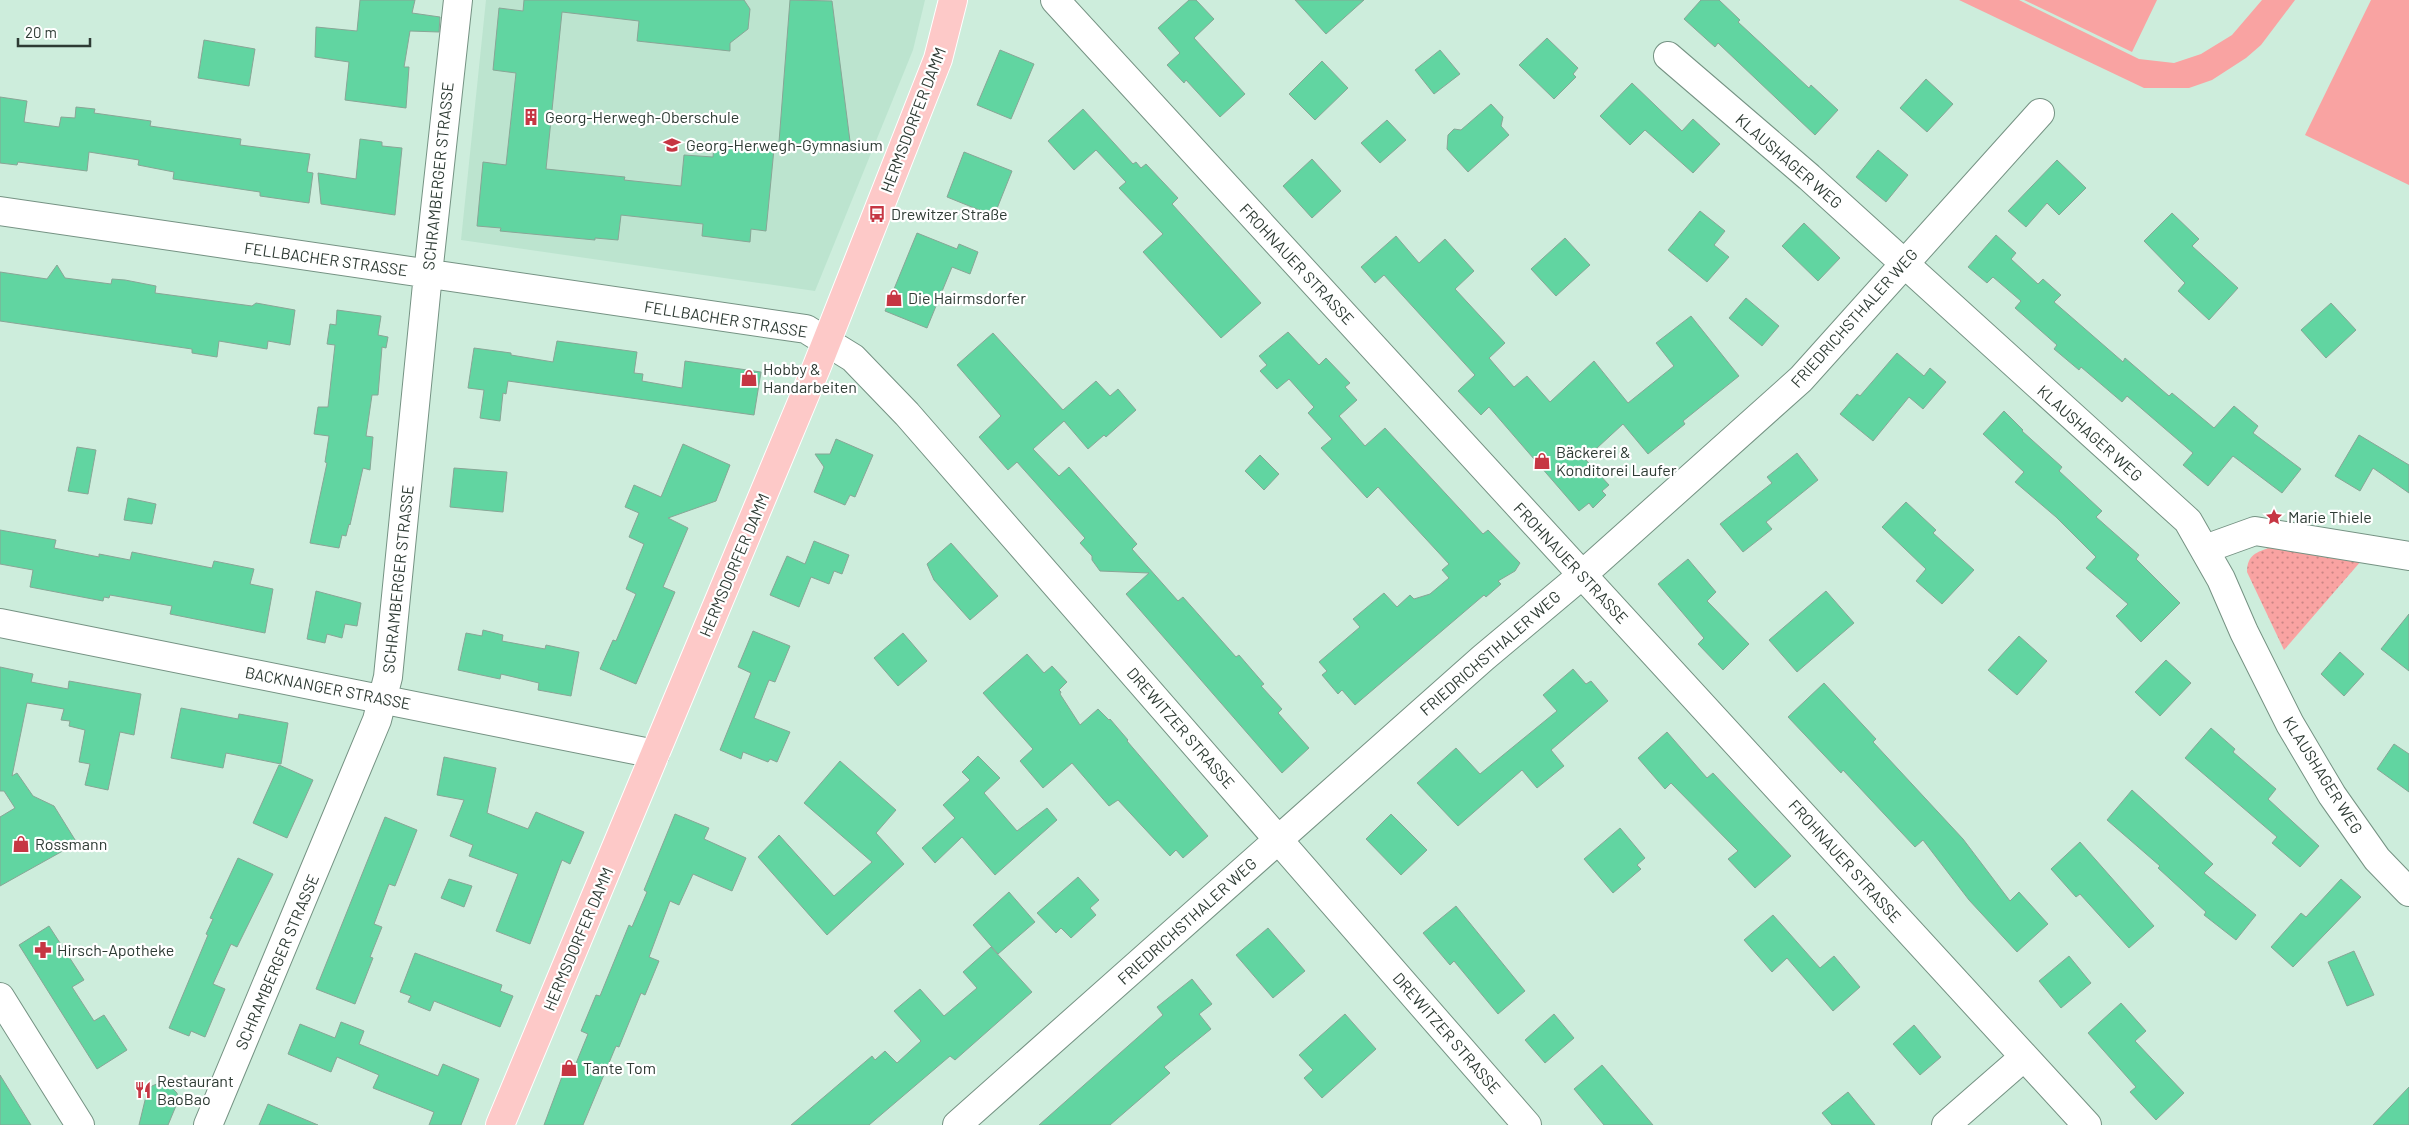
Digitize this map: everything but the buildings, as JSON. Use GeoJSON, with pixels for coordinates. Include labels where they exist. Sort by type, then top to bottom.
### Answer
{"type":"FeatureCollection","features":[{"type":"Feature","properties":{"kind":"main road","name":"HERMSDORFER DAMM"},"geometry":{"type":"LineString","coordinates":[[500,1125],[826,340],[938,59],[952,0]]}},
{"type":"Feature","properties":{"kind":"street","name":"SCHRAMBERGER STRASSE"},"geometry":{"type":"LineString","coordinates":[[208,1125],[378,720],[388,677],[428,274],[458,0]]}},
{"type":"Feature","properties":{"kind":"street","name":"FROHNAUER STRASSE"},"geometry":{"type":"LineString","coordinates":[[1055,0],[2087,1125]]}},
{"type":"Feature","properties":{"kind":"street","name":"KLAUSHAGER WEG"},"geometry":{"type":"LineString","coordinates":[[1668,56],[1809,177],[2188,521],[2205,549],[2290,724],[2332,795],[2371,851],[2409,892]]}},
{"type":"Feature","properties":{"kind":"street","name":"FRIEDRICHSTHALER WEG"},"geometry":{"type":"LineString","coordinates":[[957,1125],[1483,658],[1582,575],[1800,379],[2040,113]]}},
{"type":"Feature","properties":{"kind":"street","name":"FELLBACHER STRASSE"},"geometry":{"type":"LineString","coordinates":[[0,211],[806,329],[826,340]]}},
{"type":"Feature","properties":{"kind":"street","name":"DREWITZER STRASSE"},"geometry":{"type":"LineString","coordinates":[[826,340],[853,358],[907,414],[1528,1125]]}},
{"type":"Feature","properties":{"kind":"street"},"geometry":{"type":"LineString","coordinates":[[2205,549],[2255,531],[2409,556]]}},
{"type":"Feature","properties":{"kind":"street","name":"BACKNANGER STRASSE"},"geometry":{"type":"LineString","coordinates":[[0,623],[655,754]]}},
{"type":"Feature","properties":{"kind":"street"},"geometry":{"type":"LineString","coordinates":[[0,997],[80,1125]]}},
{"type":"Feature","properties":{"kind":"street"},"geometry":{"type":"LineString","coordinates":[[1946,1125],[2024,1057]]}},
{"type":"Feature","properties":{"kind":"shaded area","name":"Georg-Herwegh-Gymnasium"},"geometry":{"type":"Polygon","coordinates":[[[486,0],[925,0],[913,50],[815,291],[461,240],[486,0]]]}},
{"type":"Feature","properties":{"kind":"shaded area"},"geometry":{"type":"Polygon","coordinates":[[[1959,0],[2019,0],[2139,59],[2174,63],[2201,54],[2232,35],[2262,0],[2295,0],[2261,45],[2246,58],[2212,80],[2189,88],[2144,88],[1959,0]]]}},
{"type":"Feature","properties":{"kind":"shaded area"},"geometry":{"type":"Polygon","coordinates":[[[2024,0],[2157,0],[2132,52],[2024,0]]]}},
{"type":"Feature","properties":{"kind":"shaded area"},"geometry":{"type":"Polygon","coordinates":[[[2371,0],[2409,0],[2409,185],[2305,135],[2371,0]]]}},
{"type":"Feature","properties":{"kind":"shaded area"},"geometry":{"type":"Polygon","coordinates":[[[2272,547],[2361,561],[2284,650],[2247,572],[2247,566],[2254,555],[2272,547]]]}},
{"type":"Feature","properties":{"kind":"place","name":"Georg-Herwegh-Oberschule"},"geometry":{"type":"Point","coordinates":[531,117]}},
{"type":"Feature","properties":{"kind":"place","name":"Georg-Herwegh-Gymnasium"},"geometry":{"type":"Point","coordinates":[672,145]}},
{"type":"Feature","properties":{"kind":"place","name":"Drewitzer Straße"},"geometry":{"type":"Point","coordinates":[877,214]}},
{"type":"Feature","properties":{"kind":"place","name":"Die Hairmsdorfer"},"geometry":{"type":"Point","coordinates":[894,298]}},
{"type":"Feature","properties":{"kind":"place","name":"Hobby & Handarbeiten"},"geometry":{"type":"Point","coordinates":[749,378]}},
{"type":"Feature","properties":{"kind":"place","name":"Bäckerei & Konditorei Laufer"},"geometry":{"type":"Point","coordinates":[1542,461]}},
{"type":"Feature","properties":{"kind":"place","name":"Marie Thiele"},"geometry":{"type":"Point","coordinates":[2274,517]}},
{"type":"Feature","properties":{"kind":"place","name":"Rossmann"},"geometry":{"type":"Point","coordinates":[21,844]}},
{"type":"Feature","properties":{"kind":"place","name":"Hirsch-Apotheke"},"geometry":{"type":"Point","coordinates":[43,950]}},
{"type":"Feature","properties":{"kind":"place","name":"Tante Tom"},"geometry":{"type":"Point","coordinates":[569,1068]}},
{"type":"Feature","properties":{"kind":"place","name":"Restaurant BaoBao"},"geometry":{"type":"Point","coordinates":[143,1090]}}]}
